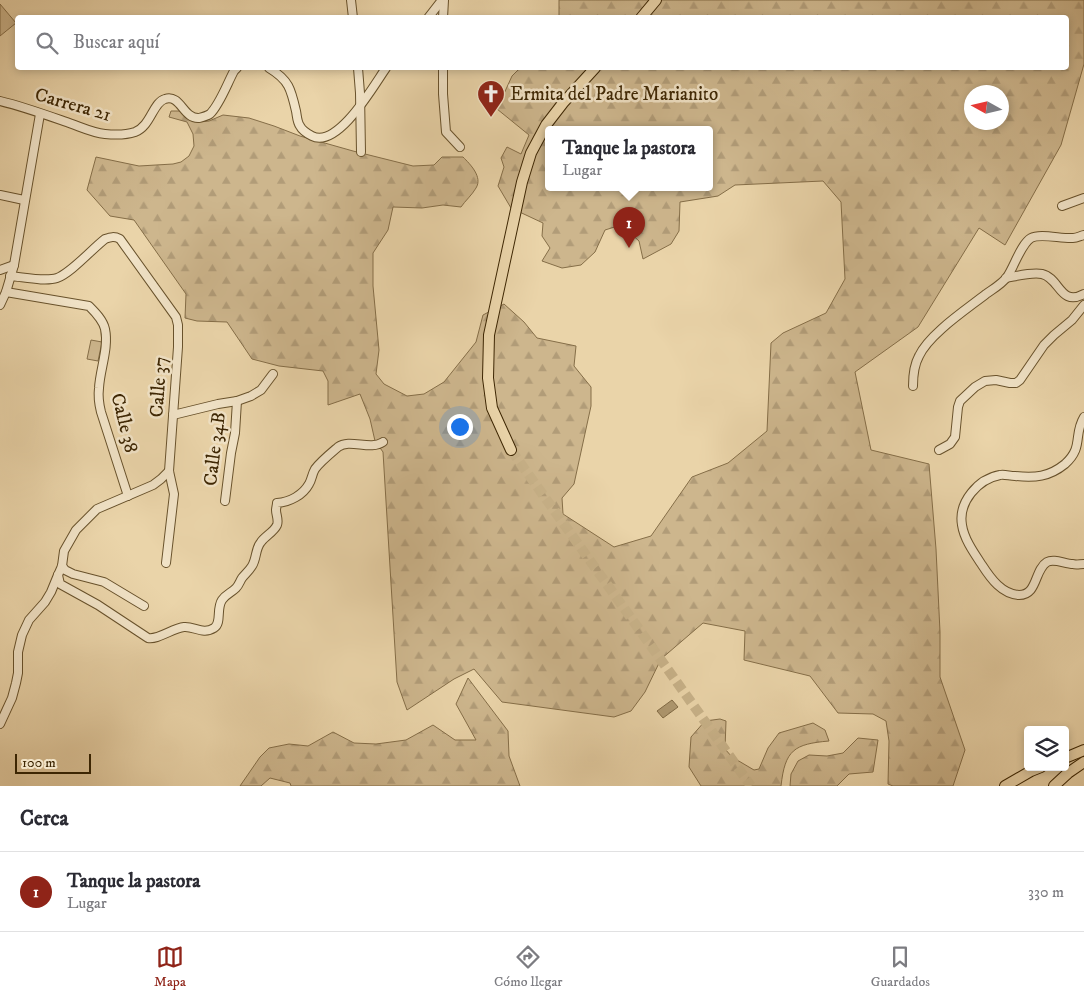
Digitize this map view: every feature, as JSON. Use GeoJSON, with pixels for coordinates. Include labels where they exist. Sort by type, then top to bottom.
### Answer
{"type":"FeatureCollection","features":[{"type":"Feature","properties":{"kind":"main road"},"geometry":{"type":"LineString","coordinates":[[644,15],[656,0]]}},
{"type":"Feature","properties":{"kind":"main road"},"geometry":{"type":"LineString","coordinates":[[545,126],[593,70]]}},
{"type":"Feature","properties":{"kind":"main road"},"geometry":{"type":"LineString","coordinates":[[511,450],[492,408],[488,378],[489,335],[522,182],[531,153],[545,127]]}},
{"type":"Feature","properties":{"kind":"main road"},"geometry":{"type":"LineString","coordinates":[[1069,756],[1084,750]]}},
{"type":"Feature","properties":{"kind":"main road"},"geometry":{"type":"LineString","coordinates":[[1054,786],[1068,772],[1084,762]]}},
{"type":"Feature","properties":{"kind":"main road"},"geometry":{"type":"LineString","coordinates":[[1005,786],[1033,771]]}},
{"type":"Feature","properties":{"kind":"main road"},"geometry":{"type":"LineString","coordinates":[[1016,786],[1023,776]]}},
{"type":"Feature","properties":{"kind":"street"},"geometry":{"type":"LineString","coordinates":[[351,0],[353,15]]}},
{"type":"Feature","properties":{"kind":"street"},"geometry":{"type":"LineString","coordinates":[[430,15],[443,0]]}},
{"type":"Feature","properties":{"kind":"street"},"geometry":{"type":"LineString","coordinates":[[443,0],[443,15]]}},
{"type":"Feature","properties":{"kind":"street","name":"Carrera 21"},"geometry":{"type":"LineString","coordinates":[[0,101],[104,134],[129,134],[138,131],[147,123],[158,104],[168,98],[176,101],[191,116],[201,118],[211,113],[235,70]]}},
{"type":"Feature","properties":{"kind":"street"},"geometry":{"type":"LineString","coordinates":[[272,70],[281,75],[288,85],[300,126],[315,138],[327,137],[350,119],[385,70]]}},
{"type":"Feature","properties":{"kind":"street"},"geometry":{"type":"LineString","coordinates":[[358,70],[361,152]]}},
{"type":"Feature","properties":{"kind":"street"},"geometry":{"type":"LineString","coordinates":[[443,70],[446,132],[460,147]]}},
{"type":"Feature","properties":{"kind":"street"},"geometry":{"type":"LineString","coordinates":[[0,305],[14,265],[40,114]]}},
{"type":"Feature","properties":{"kind":"street"},"geometry":{"type":"LineString","coordinates":[[0,195],[24,200]]}},
{"type":"Feature","properties":{"kind":"street"},"geometry":{"type":"LineString","coordinates":[[1062,206],[1084,198]]}},
{"type":"Feature","properties":{"kind":"street"},"geometry":{"type":"LineString","coordinates":[[913,386],[915,366],[918,356],[924,347],[959,315],[1006,278],[1025,244],[1031,238],[1040,236],[1074,238],[1084,235]]}},
{"type":"Feature","properties":{"kind":"street","name":"Calle 37"},"geometry":{"type":"LineString","coordinates":[[10,276],[45,280],[57,278],[105,239],[112,236],[120,238],[176,317],[178,340],[169,471],[174,494],[166,563]]}},
{"type":"Feature","properties":{"kind":"street"},"geometry":{"type":"LineString","coordinates":[[0,270],[14,265]]}},
{"type":"Feature","properties":{"kind":"street"},"geometry":{"type":"LineString","coordinates":[[1006,278],[1043,274],[1052,280],[1067,297],[1079,297],[1084,294]]}},
{"type":"Feature","properties":{"kind":"street","name":"Calle 38"},"geometry":{"type":"LineString","coordinates":[[6,292],[89,306],[97,314],[105,327],[106,342],[99,386],[99,399],[101,412],[128,496]]}},
{"type":"Feature","properties":{"kind":"street"},"geometry":{"type":"LineString","coordinates":[[939,450],[950,444],[955,437],[960,401],[985,380],[1016,384],[1044,345],[1054,334],[1072,320],[1084,306]]}},
{"type":"Feature","properties":{"kind":"street"},"geometry":{"type":"LineString","coordinates":[[174,415],[237,401],[251,396],[262,390],[273,374]]}},
{"type":"Feature","properties":{"kind":"street","name":"Calle 34B"},"geometry":{"type":"LineString","coordinates":[[225,501],[235,433],[237,401]]}},
{"type":"Feature","properties":{"kind":"street"},"geometry":{"type":"LineString","coordinates":[[1084,417],[1080,424],[1078,446],[1073,457],[1063,466],[1043,476],[1000,475],[982,482],[971,492],[962,516],[962,524],[968,543],[991,578],[1003,590],[1015,594],[1029,592],[1041,566],[1048,561],[1074,565],[1084,564]]}},
{"type":"Feature","properties":{"kind":"street"},"geometry":{"type":"LineString","coordinates":[[58,574],[60,584],[98,605],[148,638],[155,638],[185,626],[204,631],[213,629],[219,618],[218,609],[221,602],[227,594],[238,586],[252,566],[260,543],[277,525],[277,503],[285,503],[303,492],[309,485],[315,469],[340,445],[376,445],[383,442]]}},
{"type":"Feature","properties":{"kind":"street"},"geometry":{"type":"LineString","coordinates":[[0,724],[12,698],[16,683],[18,652],[22,635],[29,620],[51,592],[62,566],[64,551],[76,530],[97,509],[153,485],[169,471]]}},
{"type":"Feature","properties":{"kind":"street"},"geometry":{"type":"LineString","coordinates":[[62,566],[73,574],[104,582],[144,606]]}},
{"type":"Feature","properties":{"kind":"green space"},"geometry":{"type":"Polygon","coordinates":[[[559,0],[1084,0],[1084,64],[1061,145],[1005,245],[979,228],[918,327],[855,372],[871,450],[929,464],[936,549],[940,677],[965,750],[953,786],[893,786],[888,784],[889,741],[886,721],[873,714],[838,713],[810,676],[744,660],[745,631],[703,623],[661,659],[645,692],[631,711],[614,717],[502,702],[474,669],[454,679],[407,710],[397,682],[383,452],[375,441],[370,419],[360,394],[328,405],[328,381],[323,371],[279,366],[252,359],[227,322],[197,321],[185,318],[186,294],[134,220],[110,216],[87,190],[96,157],[139,166],[173,164],[181,162],[189,156],[194,146],[193,134],[187,122],[169,117],[171,111],[182,111],[200,122],[209,121],[223,115],[249,118],[300,136],[413,166],[434,165],[442,157],[463,157],[475,171],[478,184],[461,207],[443,205],[422,208],[393,207],[388,230],[373,253],[373,286],[379,350],[376,374],[384,384],[407,396],[424,394],[444,382],[476,342],[483,315],[504,304],[524,322],[537,338],[576,346],[574,366],[591,387],[591,406],[574,484],[562,498],[563,514],[614,547],[651,536],[692,477],[728,463],[767,431],[771,343],[783,333],[826,313],[845,279],[841,202],[823,181],[735,185],[718,196],[680,202],[679,231],[671,244],[643,259],[639,241],[621,225],[605,230],[595,252],[581,265],[562,268],[542,261],[550,248],[542,236],[543,223],[511,208],[498,186],[504,167],[501,158],[507,147],[521,154],[529,135],[497,109],[512,76],[518,70],[1069,70],[1069,15],[559,15],[559,0]]]}},
{"type":"Feature","properties":{"kind":"green space"},"geometry":{"type":"Polygon","coordinates":[[[0,4],[15,24],[0,36],[0,4]]]}},
{"type":"Feature","properties":{"kind":"green space"},"geometry":{"type":"Polygon","coordinates":[[[91,340],[102,342],[98,361],[87,359],[91,340]]]}},
{"type":"Feature","properties":{"kind":"green space"},"geometry":{"type":"Polygon","coordinates":[[[468,678],[508,731],[509,756],[520,786],[291,786],[290,783],[270,778],[261,786],[240,786],[260,757],[269,748],[289,744],[308,746],[333,732],[354,743],[376,744],[406,740],[433,725],[455,740],[476,740],[456,704],[468,678]]]}},
{"type":"Feature","properties":{"kind":"green space"},"geometry":{"type":"Polygon","coordinates":[[[720,719],[726,721],[725,749],[732,757],[754,770],[759,769],[768,748],[779,733],[813,723],[825,730],[829,741],[807,744],[793,751],[785,764],[781,786],[701,786],[689,767],[691,737],[705,721],[720,719]]]}},
{"type":"Feature","properties":{"kind":"green space"},"geometry":{"type":"Polygon","coordinates":[[[858,738],[878,740],[873,772],[849,774],[837,786],[790,786],[791,774],[798,761],[809,755],[827,756],[843,753],[858,738]]]}},
{"type":"Feature","properties":{"kind":"water"},"geometry":{"type":"Polygon","coordinates":[[[672,700],[678,707],[663,718],[657,711],[672,700]]]}},
{"type":"Feature","properties":{"kind":"tunnel"},"geometry":{"type":"LineString","coordinates":[[511,450],[751,786]]}},
{"type":"Feature","properties":{"kind":"place","name":"Ermita del Padre Marianito"},"geometry":{"type":"Point","coordinates":[491,118]}},
{"type":"Feature","properties":{"kind":"place","name":"Tanque la pastora"},"geometry":{"type":"Point","coordinates":[629,248]}}]}
